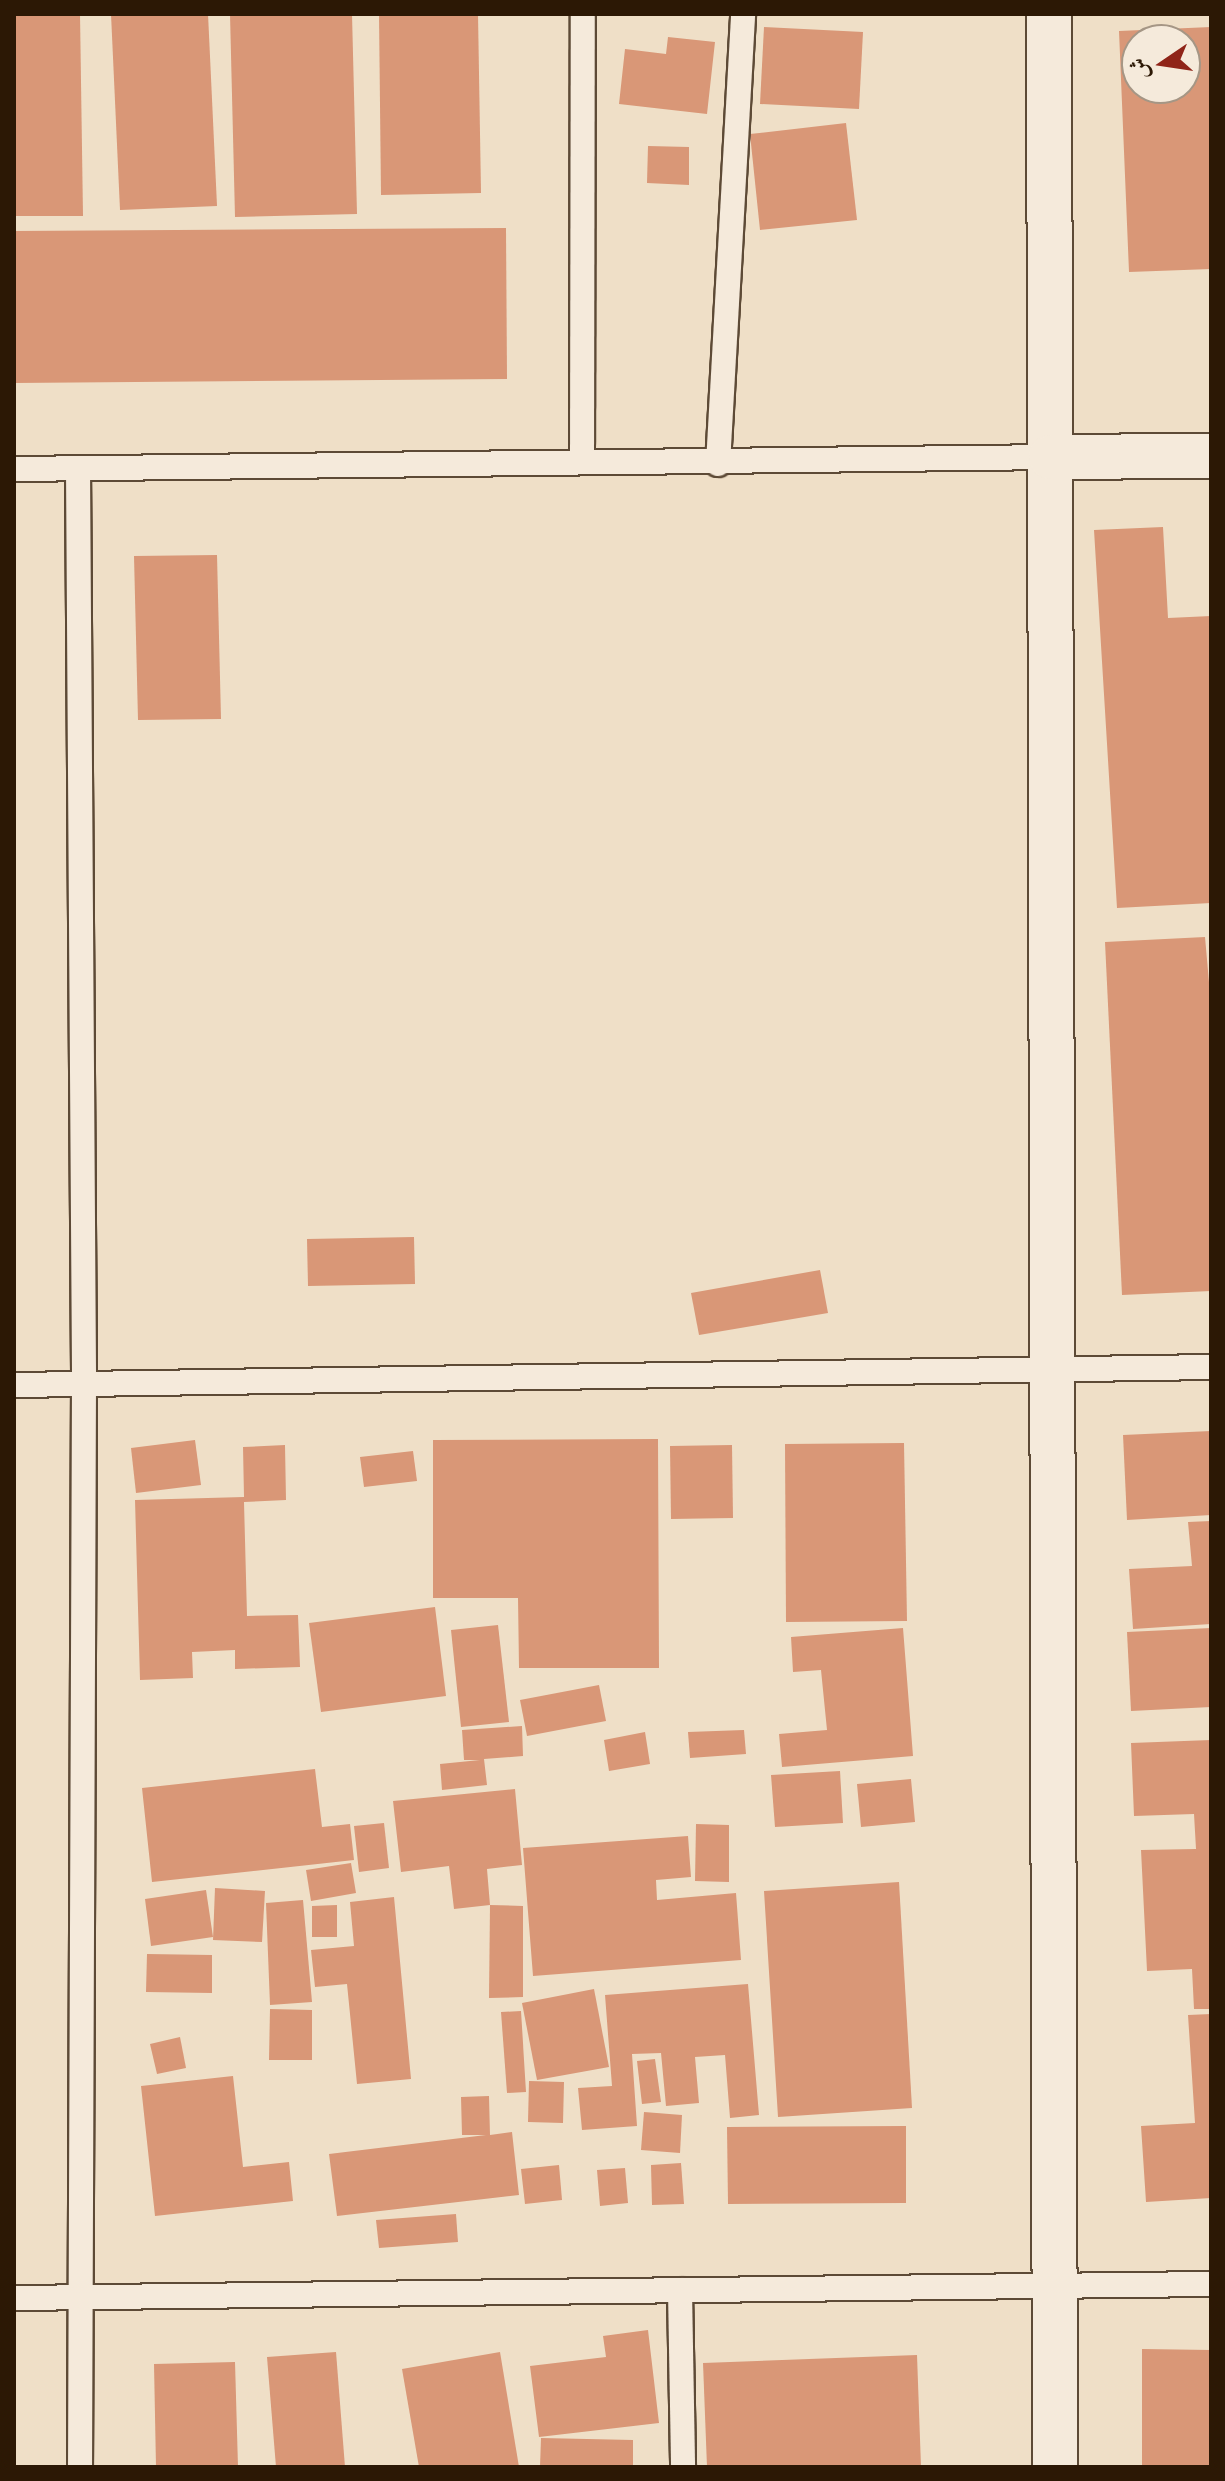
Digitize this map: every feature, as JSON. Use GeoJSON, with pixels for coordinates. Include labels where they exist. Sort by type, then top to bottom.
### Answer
{"type":"FeatureCollection","features":[{"type":"Feature","properties":{"kind":"street"},"geometry":{"type":"LineString","coordinates":[[1049,14],[1055,2467]]}},
{"type":"Feature","properties":{"kind":"street"},"geometry":{"type":"LineString","coordinates":[[1051,457],[1211,456]]}},
{"type":"Feature","properties":{"kind":"lane"},"geometry":{"type":"LineString","coordinates":[[582,462],[583,14]]}},
{"type":"Feature","properties":{"kind":"lane"},"geometry":{"type":"LineString","coordinates":[[718,464],[743,14]]}},
{"type":"Feature","properties":{"kind":"lane"},"geometry":{"type":"LineString","coordinates":[[14,469],[582,462],[718,464],[1051,457]]}},
{"type":"Feature","properties":{"kind":"lane"},"geometry":{"type":"LineString","coordinates":[[78,468],[84,1384],[80,2467]]}},
{"type":"Feature","properties":{"kind":"lane"},"geometry":{"type":"LineString","coordinates":[[14,1385],[1211,1367]]}},
{"type":"Feature","properties":{"kind":"lane"},"geometry":{"type":"LineString","coordinates":[[14,2298],[1211,2284]]}},
{"type":"Feature","properties":{"kind":"lane"},"geometry":{"type":"LineString","coordinates":[[680,2290],[683,2467]]}},
{"type":"Feature","properties":{"kind":"building"},"geometry":{"type":"Polygon","coordinates":[[[14,14],[80,14],[83,216],[14,216],[14,14]]]}},
{"type":"Feature","properties":{"kind":"building"},"geometry":{"type":"Polygon","coordinates":[[[111,14],[208,14],[217,206],[120,210],[111,14]]]}},
{"type":"Feature","properties":{"kind":"building"},"geometry":{"type":"Polygon","coordinates":[[[230,14],[352,14],[357,214],[235,217],[230,14]]]}},
{"type":"Feature","properties":{"kind":"building"},"geometry":{"type":"Polygon","coordinates":[[[379,14],[478,14],[481,193],[381,195],[379,14]]]}},
{"type":"Feature","properties":{"kind":"building"},"geometry":{"type":"Polygon","coordinates":[[[764,27],[863,32],[859,109],[760,104],[764,27]]]}},
{"type":"Feature","properties":{"kind":"building"},"geometry":{"type":"Polygon","coordinates":[[[1201,27],[1211,27],[1211,269],[1129,272],[1122,104],[1201,104],[1201,27]]]}},
{"type":"Feature","properties":{"kind":"building"},"geometry":{"type":"Polygon","coordinates":[[[1119,31],[1121,31],[1121,79],[1119,31]]]}},
{"type":"Feature","properties":{"kind":"building"},"geometry":{"type":"Polygon","coordinates":[[[668,37],[715,42],[707,114],[619,104],[625,49],[666,54],[668,37]]]}},
{"type":"Feature","properties":{"kind":"building"},"geometry":{"type":"Polygon","coordinates":[[[846,123],[857,220],[760,230],[750,134],[846,123]]]}},
{"type":"Feature","properties":{"kind":"building"},"geometry":{"type":"Polygon","coordinates":[[[648,146],[689,147],[689,185],[647,183],[648,146]]]}},
{"type":"Feature","properties":{"kind":"building"},"geometry":{"type":"Polygon","coordinates":[[[506,228],[507,379],[14,383],[14,231],[506,228]]]}},
{"type":"Feature","properties":{"kind":"building"},"geometry":{"type":"Polygon","coordinates":[[[1163,527],[1168,618],[1211,616],[1211,903],[1117,908],[1094,530],[1163,527]]]}},
{"type":"Feature","properties":{"kind":"building"},"geometry":{"type":"Polygon","coordinates":[[[217,555],[221,719],[138,720],[134,556],[217,555]]]}},
{"type":"Feature","properties":{"kind":"building"},"geometry":{"type":"Polygon","coordinates":[[[1205,937],[1211,1005],[1211,1291],[1122,1295],[1105,942],[1205,937]]]}},
{"type":"Feature","properties":{"kind":"building"},"geometry":{"type":"Polygon","coordinates":[[[414,1237],[415,1284],[308,1286],[307,1239],[414,1237]]]}},
{"type":"Feature","properties":{"kind":"building"},"geometry":{"type":"Polygon","coordinates":[[[820,1270],[828,1313],[699,1335],[691,1293],[820,1270]]]}},
{"type":"Feature","properties":{"kind":"building"},"geometry":{"type":"Polygon","coordinates":[[[1211,1431],[1211,1515],[1127,1520],[1123,1435],[1211,1431]]]}},
{"type":"Feature","properties":{"kind":"building"},"geometry":{"type":"Polygon","coordinates":[[[658,1439],[659,1668],[519,1668],[518,1598],[433,1598],[433,1440],[658,1439]]]}},
{"type":"Feature","properties":{"kind":"building"},"geometry":{"type":"Polygon","coordinates":[[[195,1440],[201,1485],[136,1493],[131,1448],[195,1440]]]}},
{"type":"Feature","properties":{"kind":"building"},"geometry":{"type":"Polygon","coordinates":[[[904,1443],[907,1621],[786,1622],[785,1444],[904,1443]]]}},
{"type":"Feature","properties":{"kind":"building"},"geometry":{"type":"Polygon","coordinates":[[[285,1445],[286,1500],[244,1502],[247,1616],[298,1615],[300,1667],[235,1669],[235,1650],[192,1652],[193,1678],[140,1680],[135,1500],[244,1497],[243,1447],[285,1445]]]}},
{"type":"Feature","properties":{"kind":"building"},"geometry":{"type":"Polygon","coordinates":[[[732,1445],[733,1518],[671,1519],[670,1446],[732,1445]]]}},
{"type":"Feature","properties":{"kind":"building"},"geometry":{"type":"Polygon","coordinates":[[[413,1451],[417,1481],[364,1487],[360,1457],[413,1451]]]}},
{"type":"Feature","properties":{"kind":"building"},"geometry":{"type":"Polygon","coordinates":[[[1211,1521],[1211,1624],[1133,1629],[1129,1569],[1192,1566],[1188,1522],[1211,1521]]]}},
{"type":"Feature","properties":{"kind":"building"},"geometry":{"type":"Polygon","coordinates":[[[435,1607],[446,1696],[321,1712],[309,1623],[435,1607]]]}},
{"type":"Feature","properties":{"kind":"building"},"geometry":{"type":"Polygon","coordinates":[[[498,1625],[509,1722],[461,1727],[451,1630],[498,1625]]]}},
{"type":"Feature","properties":{"kind":"building"},"geometry":{"type":"Polygon","coordinates":[[[903,1628],[913,1756],[782,1767],[779,1734],[827,1730],[821,1670],[793,1672],[791,1637],[903,1628]]]}},
{"type":"Feature","properties":{"kind":"building"},"geometry":{"type":"Polygon","coordinates":[[[1211,1628],[1211,1707],[1131,1711],[1127,1632],[1211,1628]]]}},
{"type":"Feature","properties":{"kind":"building"},"geometry":{"type":"Polygon","coordinates":[[[599,1685],[606,1721],[527,1736],[520,1700],[599,1685]]]}},
{"type":"Feature","properties":{"kind":"building"},"geometry":{"type":"Polygon","coordinates":[[[522,1726],[523,1756],[484,1759],[487,1785],[442,1790],[440,1764],[480,1760],[464,1760],[462,1730],[522,1726]]]}},
{"type":"Feature","properties":{"kind":"building"},"geometry":{"type":"Polygon","coordinates":[[[744,1730],[746,1754],[690,1758],[688,1732],[744,1730]]]}},
{"type":"Feature","properties":{"kind":"building"},"geometry":{"type":"Polygon","coordinates":[[[645,1732],[650,1764],[609,1771],[604,1740],[645,1732]]]}},
{"type":"Feature","properties":{"kind":"building"},"geometry":{"type":"Polygon","coordinates":[[[1211,1740],[1211,2009],[1194,2009],[1192,1969],[1147,1971],[1141,1850],[1196,1849],[1194,1814],[1134,1816],[1131,1743],[1211,1740]]]}},
{"type":"Feature","properties":{"kind":"building"},"geometry":{"type":"Polygon","coordinates":[[[315,1769],[322,1827],[350,1824],[354,1860],[152,1882],[142,1788],[315,1769]]]}},
{"type":"Feature","properties":{"kind":"building"},"geometry":{"type":"Polygon","coordinates":[[[840,1771],[843,1823],[775,1827],[771,1775],[840,1771]]]}},
{"type":"Feature","properties":{"kind":"building"},"geometry":{"type":"Polygon","coordinates":[[[911,1779],[915,1822],[861,1827],[857,1784],[911,1779]]]}},
{"type":"Feature","properties":{"kind":"building"},"geometry":{"type":"Polygon","coordinates":[[[515,1789],[522,1865],[487,1869],[490,1905],[454,1909],[449,1866],[401,1872],[393,1801],[515,1789]]]}},
{"type":"Feature","properties":{"kind":"building"},"geometry":{"type":"Polygon","coordinates":[[[384,1823],[389,1868],[359,1872],[354,1826],[384,1823]]]}},
{"type":"Feature","properties":{"kind":"building"},"geometry":{"type":"Polygon","coordinates":[[[696,1824],[729,1825],[729,1882],[695,1881],[696,1824]]]}},
{"type":"Feature","properties":{"kind":"building"},"geometry":{"type":"Polygon","coordinates":[[[688,1836],[691,1877],[656,1880],[657,1900],[736,1893],[741,1960],[533,1976],[523,1848],[688,1836]]]}},
{"type":"Feature","properties":{"kind":"building"},"geometry":{"type":"Polygon","coordinates":[[[351,1863],[356,1893],[311,1901],[306,1870],[351,1863]]]}},
{"type":"Feature","properties":{"kind":"building"},"geometry":{"type":"Polygon","coordinates":[[[899,1882],[912,2108],[778,2117],[764,1891],[899,1882]]]}},
{"type":"Feature","properties":{"kind":"building"},"geometry":{"type":"Polygon","coordinates":[[[215,1888],[265,1891],[262,1942],[213,1940],[215,1888]]]}},
{"type":"Feature","properties":{"kind":"building"},"geometry":{"type":"Polygon","coordinates":[[[206,1890],[213,1937],[151,1946],[145,1899],[206,1890]]]}},
{"type":"Feature","properties":{"kind":"building"},"geometry":{"type":"Polygon","coordinates":[[[394,1897],[411,2079],[357,2084],[347,1984],[315,1987],[311,1950],[354,1946],[350,1902],[394,1897]]]}},
{"type":"Feature","properties":{"kind":"building"},"geometry":{"type":"Polygon","coordinates":[[[303,1900],[312,2002],[270,2005],[266,1903],[303,1900]]]}},
{"type":"Feature","properties":{"kind":"building"},"geometry":{"type":"Polygon","coordinates":[[[337,1905],[337,1937],[312,1937],[312,1906],[337,1905]]]}},
{"type":"Feature","properties":{"kind":"building"},"geometry":{"type":"Polygon","coordinates":[[[490,1905],[523,1906],[523,1997],[489,1998],[490,1905]]]}},
{"type":"Feature","properties":{"kind":"building"},"geometry":{"type":"Polygon","coordinates":[[[147,1954],[212,1955],[212,1993],[146,1992],[147,1954]]]}},
{"type":"Feature","properties":{"kind":"building"},"geometry":{"type":"Polygon","coordinates":[[[748,1984],[759,2115],[730,2118],[725,2055],[695,2057],[699,2103],[666,2106],[661,2053],[632,2054],[637,2126],[582,2130],[578,2088],[612,2086],[605,1995],[748,1984]]]}},
{"type":"Feature","properties":{"kind":"building"},"geometry":{"type":"Polygon","coordinates":[[[594,1989],[609,2067],[537,2080],[522,2003],[594,1989]]]}},
{"type":"Feature","properties":{"kind":"building"},"geometry":{"type":"Polygon","coordinates":[[[270,2009],[312,2010],[312,2060],[269,2060],[270,2009]]]}},
{"type":"Feature","properties":{"kind":"building"},"geometry":{"type":"Polygon","coordinates":[[[521,2011],[526,2092],[507,2093],[501,2012],[521,2011]]]}},
{"type":"Feature","properties":{"kind":"building"},"geometry":{"type":"Polygon","coordinates":[[[1211,2014],[1211,2198],[1146,2202],[1141,2126],[1195,2123],[1188,2015],[1211,2014]]]}},
{"type":"Feature","properties":{"kind":"building"},"geometry":{"type":"Polygon","coordinates":[[[180,2037],[186,2068],[157,2074],[150,2044],[180,2037]]]}},
{"type":"Feature","properties":{"kind":"building"},"geometry":{"type":"Polygon","coordinates":[[[655,2059],[661,2102],[642,2104],[637,2061],[655,2059]]]}},
{"type":"Feature","properties":{"kind":"building"},"geometry":{"type":"Polygon","coordinates":[[[233,2076],[243,2167],[289,2162],[293,2201],[155,2216],[141,2086],[233,2076]]]}},
{"type":"Feature","properties":{"kind":"building"},"geometry":{"type":"Polygon","coordinates":[[[529,2081],[564,2082],[563,2123],[528,2122],[529,2081]]]}},
{"type":"Feature","properties":{"kind":"building"},"geometry":{"type":"Polygon","coordinates":[[[489,2096],[490,2135],[512,2132],[519,2195],[337,2216],[329,2154],[486,2135],[462,2135],[461,2097],[489,2096]]]}},
{"type":"Feature","properties":{"kind":"building"},"geometry":{"type":"Polygon","coordinates":[[[644,2112],[682,2115],[680,2153],[641,2150],[644,2112]]]}},
{"type":"Feature","properties":{"kind":"building"},"geometry":{"type":"Polygon","coordinates":[[[906,2126],[906,2203],[728,2204],[727,2127],[906,2126]]]}},
{"type":"Feature","properties":{"kind":"building"},"geometry":{"type":"Polygon","coordinates":[[[681,2163],[684,2204],[652,2205],[651,2165],[681,2163]]]}},
{"type":"Feature","properties":{"kind":"building"},"geometry":{"type":"Polygon","coordinates":[[[559,2165],[562,2200],[525,2204],[521,2169],[559,2165]]]}},
{"type":"Feature","properties":{"kind":"building"},"geometry":{"type":"Polygon","coordinates":[[[625,2168],[628,2203],[600,2206],[597,2170],[625,2168]]]}},
{"type":"Feature","properties":{"kind":"building"},"geometry":{"type":"Polygon","coordinates":[[[456,2214],[458,2242],[379,2248],[376,2220],[456,2214]]]}},
{"type":"Feature","properties":{"kind":"building"},"geometry":{"type":"Polygon","coordinates":[[[648,2330],[659,2423],[539,2437],[530,2366],[606,2357],[603,2336],[648,2330]]]}},
{"type":"Feature","properties":{"kind":"building"},"geometry":{"type":"Polygon","coordinates":[[[1142,2349],[1211,2350],[1211,2467],[1142,2467],[1142,2349]]]}},
{"type":"Feature","properties":{"kind":"building"},"geometry":{"type":"Polygon","coordinates":[[[336,2352],[345,2467],[276,2467],[267,2357],[336,2352]]]}},
{"type":"Feature","properties":{"kind":"building"},"geometry":{"type":"Polygon","coordinates":[[[500,2352],[519,2467],[419,2467],[402,2369],[500,2352]]]}},
{"type":"Feature","properties":{"kind":"building"},"geometry":{"type":"Polygon","coordinates":[[[917,2355],[921,2467],[707,2467],[703,2363],[917,2355]]]}},
{"type":"Feature","properties":{"kind":"building"},"geometry":{"type":"Polygon","coordinates":[[[235,2362],[238,2467],[156,2467],[154,2364],[235,2362]]]}},
{"type":"Feature","properties":{"kind":"building"},"geometry":{"type":"Polygon","coordinates":[[[541,2438],[633,2440],[633,2467],[540,2467],[541,2438]]]}}]}
